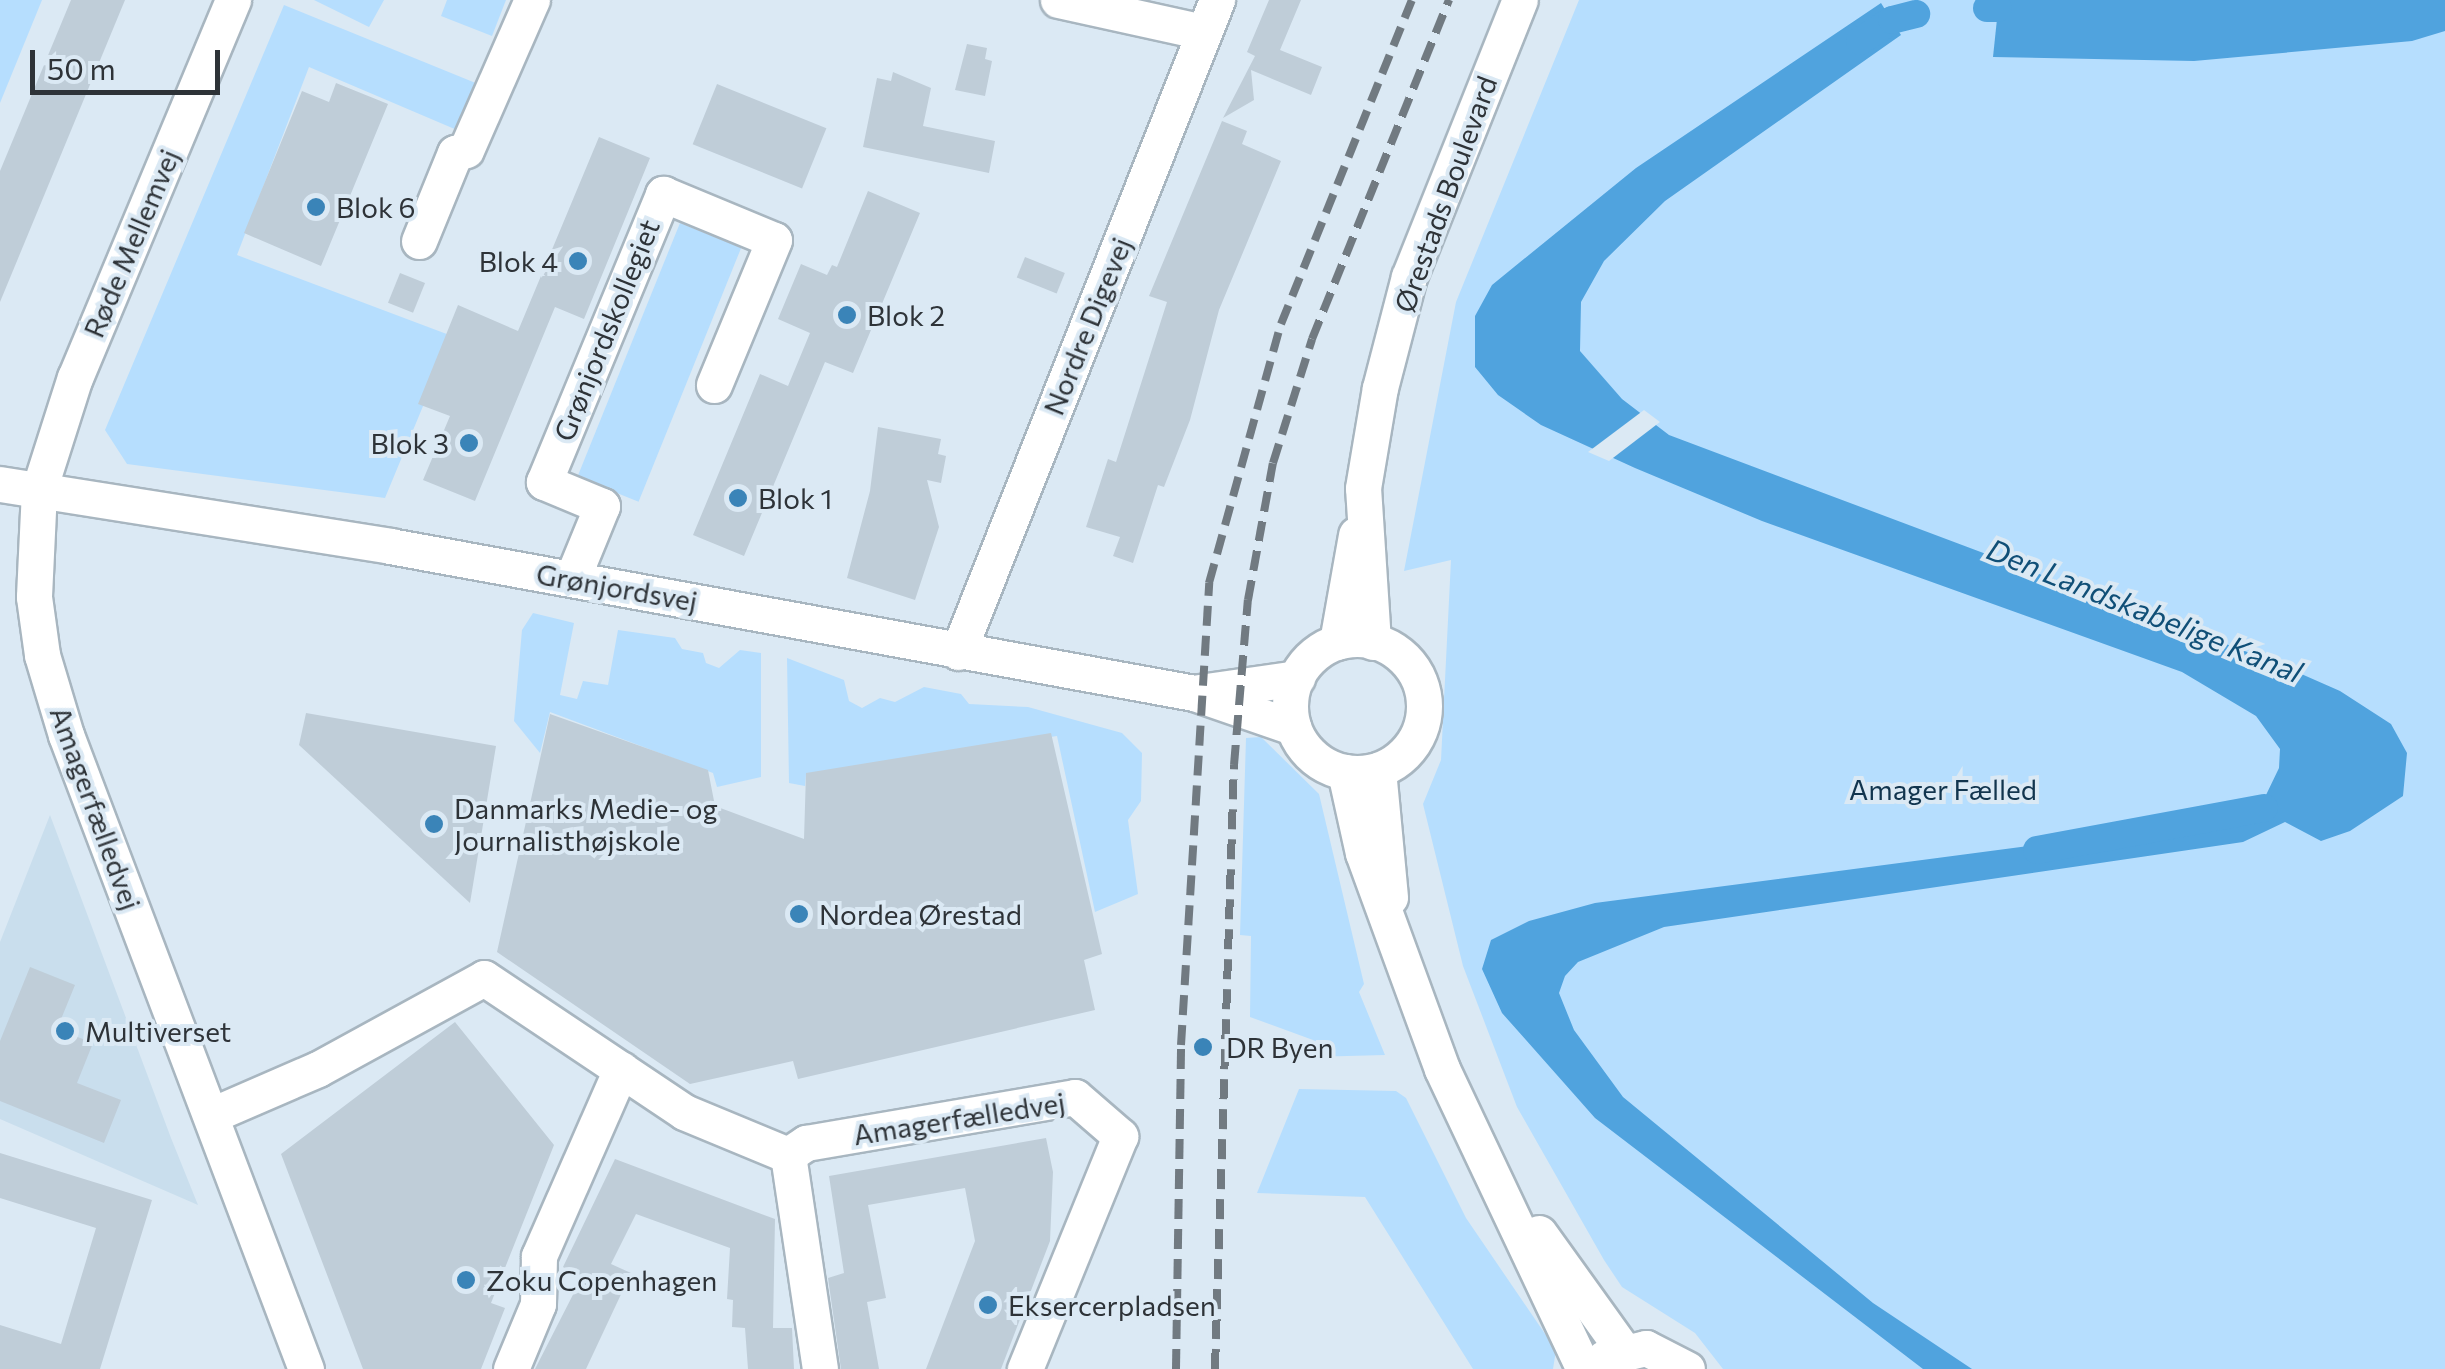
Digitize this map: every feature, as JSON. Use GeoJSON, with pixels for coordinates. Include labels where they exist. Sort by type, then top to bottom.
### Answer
{"type":"FeatureCollection","features":[{"type":"Feature","properties":{"kind":"street","name":"Røde Mellemvej"},"geometry":{"type":"LineString","coordinates":[[39,490],[75,377],[233,0]]}},
{"type":"Feature","properties":{"kind":"street"},"geometry":{"type":"LineString","coordinates":[[419,241],[455,152],[466,150],[532,0]]}},
{"type":"Feature","properties":{"kind":"street"},"geometry":{"type":"LineString","coordinates":[[1058,0],[1210,16]]}},
{"type":"Feature","properties":{"kind":"street","name":"Ørestads Boulevard"},"geometry":{"type":"LineString","coordinates":[[1338,642],[1348,563],[1363,510],[1380,388],[1409,278],[1520,0]]}},
{"type":"Feature","properties":{"kind":"street","name":"Nordre Digevej"},"geometry":{"type":"LineString","coordinates":[[958,652],[1210,16]]}},
{"type":"Feature","properties":{"kind":"street","name":"Grønjordskollegiet"},"geometry":{"type":"LineString","coordinates":[[572,579],[602,506],[544,482],[662,194],[774,240],[714,385]]}},
{"type":"Feature","properties":{"kind":"street","name":"Grønjordsvej"},"geometry":{"type":"LineString","coordinates":[[0,484],[572,579],[1194,692],[1294,727]]}},
{"type":"Feature","properties":{"kind":"street","name":"Amagerfælledvej"},"geometry":{"type":"LineString","coordinates":[[39,490],[34,597],[42,655],[66,735],[214,1114],[306,1369]]}},
{"type":"Feature","properties":{"kind":"street","name":"Ørestads Boulevard"},"geometry":{"type":"LineString","coordinates":[[1363,510],[1374,642]]}},
{"type":"Feature","properties":{"kind":"street"},"geometry":{"type":"LineString","coordinates":[[1338,642],[1374,642],[1409,665],[1424,704],[1416,737],[1361,771],[1313,756],[1294,727],[1297,678],[1321,650],[1338,642]]}},
{"type":"Feature","properties":{"kind":"street","name":"Grønjordsvej"},"geometry":{"type":"LineString","coordinates":[[1194,692],[1297,678]]}},
{"type":"Feature","properties":{"kind":"street"},"geometry":{"type":"LineString","coordinates":[[1361,771],[1363,854],[1442,1069],[1498,1176],[1584,1369]]}},
{"type":"Feature","properties":{"kind":"street"},"geometry":{"type":"LineString","coordinates":[[214,1114],[318,1070],[484,978],[684,1112],[788,1155],[820,1369]]}},
{"type":"Feature","properties":{"kind":"street"},"geometry":{"type":"LineString","coordinates":[[511,1369],[538,1304],[540,1256],[620,1068]]}},
{"type":"Feature","properties":{"kind":"street","name":"Amagerfælledvej"},"geometry":{"type":"LineString","coordinates":[[788,1155],[806,1144],[1075,1097],[1120,1136],[1025,1369]]}},
{"type":"Feature","properties":{"kind":"street"},"geometry":{"type":"LineString","coordinates":[[1498,1176],[1623,1350]]}},
{"type":"Feature","properties":{"kind":"street"},"geometry":{"type":"LineString","coordinates":[[1592,1369],[1623,1350],[1667,1354],[1687,1369]]}},
{"type":"Feature","properties":{"kind":"shaded area","name":"Multiverset"},"geometry":{"type":"Polygon","coordinates":[[[50,815],[198,1205],[0,1119],[0,942],[50,815]]]}},
{"type":"Feature","properties":{"kind":"green space"},"geometry":{"type":"Polygon","coordinates":[[[0,0],[42,0],[0,103],[0,0]]]}},
{"type":"Feature","properties":{"kind":"green space"},"geometry":{"type":"Polygon","coordinates":[[[314,0],[384,0],[369,27],[314,0]]]}},
{"type":"Feature","properties":{"kind":"green space"},"geometry":{"type":"Polygon","coordinates":[[[447,0],[506,0],[492,36],[441,16],[447,0]]]}},
{"type":"Feature","properties":{"kind":"green space","name":"Amager Fælled"},"geometry":{"type":"Polygon","coordinates":[[[1579,0],[2445,0],[2445,1369],[1723,1369],[1695,1333],[1622,1287],[1604,1260],[1517,1107],[1463,966],[1423,804],[1441,760],[1451,560],[1404,571],[1456,302],[1579,0]]]}},
{"type":"Feature","properties":{"kind":"green space"},"geometry":{"type":"Polygon","coordinates":[[[284,5],[483,86],[464,133],[309,67],[237,255],[452,336],[385,498],[127,464],[105,430],[284,5]]]}},
{"type":"Feature","properties":{"kind":"green space"},"geometry":{"type":"Polygon","coordinates":[[[680,223],[741,248],[639,502],[577,477],[680,223]]]}},
{"type":"Feature","properties":{"kind":"green space"},"geometry":{"type":"Polygon","coordinates":[[[533,613],[574,623],[560,695],[577,699],[583,681],[608,685],[618,630],[675,638],[682,649],[703,653],[706,663],[719,668],[740,650],[761,653],[761,777],[717,787],[713,773],[550,712],[540,753],[514,721],[522,630],[533,613]]]}},
{"type":"Feature","properties":{"kind":"green space"},"geometry":{"type":"Polygon","coordinates":[[[787,658],[844,680],[849,701],[862,708],[880,698],[895,702],[924,687],[961,694],[969,704],[1028,707],[1122,733],[1142,753],[1141,801],[1128,820],[1138,894],[1095,912],[1057,736],[806,775],[805,786],[789,783],[787,658]]]}},
{"type":"Feature","properties":{"kind":"green space"},"geometry":{"type":"Polygon","coordinates":[[[1261,737],[1319,794],[1364,984],[1359,992],[1385,1055],[1309,1057],[1313,1040],[1250,1017],[1251,936],[1240,935],[1246,738],[1261,737]]]}},
{"type":"Feature","properties":{"kind":"green space"},"geometry":{"type":"Polygon","coordinates":[[[1299,1089],[1396,1091],[1406,1098],[1466,1218],[1556,1350],[1553,1369],[1473,1369],[1365,1197],[1257,1193],[1299,1089]]]}},
{"type":"Feature","properties":{"kind":"water"},"geometry":{"type":"Polygon","coordinates":[[[1999,0],[2445,0],[2445,31],[2412,41],[2194,61],[1993,57],[1999,0]]]}},
{"type":"Feature","properties":{"kind":"water"},"geometry":{"type":"Polygon","coordinates":[[[1881,3],[1901,35],[1665,201],[1604,261],[1581,302],[1580,351],[1622,399],[1669,435],[2274,662],[2340,691],[2391,724],[2407,753],[2403,796],[2350,831],[2321,841],[2285,822],[2243,842],[1664,927],[1578,962],[1565,976],[1559,993],[1574,1030],[1623,1097],[1873,1303],[1972,1369],[1923,1369],[1595,1118],[1502,1013],[1482,969],[1491,940],[1529,921],[1595,903],[2218,821],[2266,795],[2279,768],[2280,749],[2256,716],[2182,672],[1762,521],[1635,468],[1541,425],[1498,395],[1475,367],[1475,316],[1492,285],[1636,168],[1881,3]]]}},
{"type":"Feature","properties":{"kind":"pier"},"geometry":{"type":"Polygon","coordinates":[[[1644,410],[1660,422],[1609,461],[1588,452],[1644,410]]]}},
{"type":"Feature","properties":{"kind":"building"},"geometry":{"type":"Polygon","coordinates":[[[71,0],[125,0],[0,302],[0,171],[71,0]]]}},
{"type":"Feature","properties":{"kind":"building"},"geometry":{"type":"Polygon","coordinates":[[[1269,0],[1301,0],[1280,50],[1322,67],[1311,95],[1251,70],[1254,100],[1223,118],[1255,56],[1247,52],[1269,0]]]}},
{"type":"Feature","properties":{"kind":"building"},"geometry":{"type":"Polygon","coordinates":[[[967,44],[987,48],[985,59],[992,61],[985,96],[955,90],[967,44]]]}},
{"type":"Feature","properties":{"kind":"building"},"geometry":{"type":"Polygon","coordinates":[[[893,72],[931,88],[923,126],[995,141],[989,173],[863,147],[877,78],[891,81],[893,72]]]}},
{"type":"Feature","properties":{"kind":"building","name":"Blok 6"},"geometry":{"type":"Polygon","coordinates":[[[336,83],[388,104],[321,266],[244,233],[302,91],[329,102],[336,83]]]}},
{"type":"Feature","properties":{"kind":"building"},"geometry":{"type":"Polygon","coordinates":[[[717,84],[826,128],[802,188],[693,144],[717,84]]]}},
{"type":"Feature","properties":{"kind":"building"},"geometry":{"type":"Polygon","coordinates":[[[1222,121],[1247,131],[1242,144],[1281,161],[1219,310],[1190,420],[1164,487],[1158,485],[1133,563],[1113,556],[1120,537],[1086,527],[1108,459],[1116,462],[1167,302],[1149,296],[1222,121]]]}},
{"type":"Feature","properties":{"kind":"building"},"geometry":{"type":"Polygon","coordinates":[[[599,137],[650,158],[584,319],[555,307],[475,501],[423,480],[450,416],[418,404],[458,305],[518,331],[599,137]]]}},
{"type":"Feature","properties":{"kind":"building"},"geometry":{"type":"Polygon","coordinates":[[[868,191],[920,213],[853,373],[825,362],[744,556],[693,535],[760,374],[788,386],[810,333],[778,319],[801,264],[827,275],[832,265],[837,267],[868,191]]]}},
{"type":"Feature","properties":{"kind":"building"},"geometry":{"type":"Polygon","coordinates":[[[1025,257],[1065,273],[1057,294],[1017,277],[1025,257]]]}},
{"type":"Feature","properties":{"kind":"building"},"geometry":{"type":"Polygon","coordinates":[[[400,273],[425,283],[413,313],[388,303],[400,273]]]}},
{"type":"Feature","properties":{"kind":"building"},"geometry":{"type":"Polygon","coordinates":[[[878,427],[941,439],[938,454],[946,456],[941,483],[927,480],[939,527],[915,600],[847,578],[870,491],[878,427]]]}},
{"type":"Feature","properties":{"kind":"building","name":"Danmarks Medie- og Journalisthøjskole"},"geometry":{"type":"Polygon","coordinates":[[[306,713],[496,746],[470,903],[299,745],[306,713]]]}},
{"type":"Feature","properties":{"kind":"building","name":"Nordea Ørestad"},"geometry":{"type":"Polygon","coordinates":[[[550,714],[708,770],[715,806],[804,839],[806,773],[1051,733],[1102,954],[1084,960],[1095,1010],[798,1079],[793,1061],[690,1084],[497,952],[550,714]]]}},
{"type":"Feature","properties":{"kind":"building"},"geometry":{"type":"Polygon","coordinates":[[[30,967],[75,985],[57,1029],[93,1043],[77,1083],[121,1100],[104,1143],[0,1101],[0,1041],[30,967]]]}},
{"type":"Feature","properties":{"kind":"building"},"geometry":{"type":"Polygon","coordinates":[[[455,1022],[554,1145],[491,1303],[505,1308],[481,1369],[363,1369],[281,1154],[455,1022]]]}},
{"type":"Feature","properties":{"kind":"building","name":"Eksercerpladsen"},"geometry":{"type":"Polygon","coordinates":[[[1046,1138],[1053,1172],[1050,1241],[1001,1369],[926,1369],[975,1241],[965,1188],[868,1205],[886,1298],[867,1302],[879,1369],[841,1369],[828,1278],[844,1273],[829,1176],[1046,1138]]]}},
{"type":"Feature","properties":{"kind":"building"},"geometry":{"type":"Polygon","coordinates":[[[0,1153],[152,1200],[100,1369],[0,1369],[0,1325],[61,1344],[96,1228],[0,1198],[0,1153]]]}},
{"type":"Feature","properties":{"kind":"building"},"geometry":{"type":"Polygon","coordinates":[[[615,1159],[775,1219],[773,1328],[792,1328],[794,1369],[748,1369],[745,1328],[732,1327],[733,1300],[727,1299],[730,1248],[636,1214],[611,1264],[631,1273],[586,1369],[535,1369],[581,1279],[563,1267],[615,1159]]]}},
{"type":"Feature","properties":{"kind":"waterway","name":"Den Landskabelige Kanal"},"geometry":{"type":"LineString","coordinates":[[1987,8],[1998,8]]}},
{"type":"Feature","properties":{"kind":"waterway","name":"Den Landskabelige Kanal"},"geometry":{"type":"LineString","coordinates":[[1860,41],[1892,20],[1916,14]]}},
{"type":"Feature","properties":{"kind":"waterway","name":"Den Landskabelige Kanal"},"geometry":{"type":"LineString","coordinates":[[2037,850],[2264,808]]}},
{"type":"Feature","properties":{"kind":"railway"},"geometry":{"type":"LineString","coordinates":[[1176,1369],[1181,1045],[1209,583],[1281,324],[1412,0]]}},
{"type":"Feature","properties":{"kind":"railway"},"geometry":{"type":"LineString","coordinates":[[1215,1369],[1234,765],[1248,600],[1273,463],[1312,339],[1449,0]]}},
{"type":"Feature","properties":{"kind":"place","name":"Blok 6"},"geometry":{"type":"Point","coordinates":[316,207]}},
{"type":"Feature","properties":{"kind":"place","name":"Blok 4"},"geometry":{"type":"Point","coordinates":[578,261]}},
{"type":"Feature","properties":{"kind":"place","name":"Blok 2"},"geometry":{"type":"Point","coordinates":[847,315]}},
{"type":"Feature","properties":{"kind":"place","name":"Blok 3"},"geometry":{"type":"Point","coordinates":[469,443]}},
{"type":"Feature","properties":{"kind":"place","name":"Blok 1"},"geometry":{"type":"Point","coordinates":[738,498]}},
{"type":"Feature","properties":{"kind":"place","name":"Danmarks Medie- og Journalisthøjskole"},"geometry":{"type":"Point","coordinates":[434,824]}},
{"type":"Feature","properties":{"kind":"place","name":"Nordea Ørestad"},"geometry":{"type":"Point","coordinates":[799,914]}},
{"type":"Feature","properties":{"kind":"place","name":"Multiverset"},"geometry":{"type":"Point","coordinates":[65,1031]}},
{"type":"Feature","properties":{"kind":"place","name":"DR Byen"},"geometry":{"type":"Point","coordinates":[1203,1047]}},
{"type":"Feature","properties":{"kind":"place","name":"Zoku Copenhagen"},"geometry":{"type":"Point","coordinates":[466,1280]}},
{"type":"Feature","properties":{"kind":"place","name":"Eksercerpladsen"},"geometry":{"type":"Point","coordinates":[988,1305]}}]}
